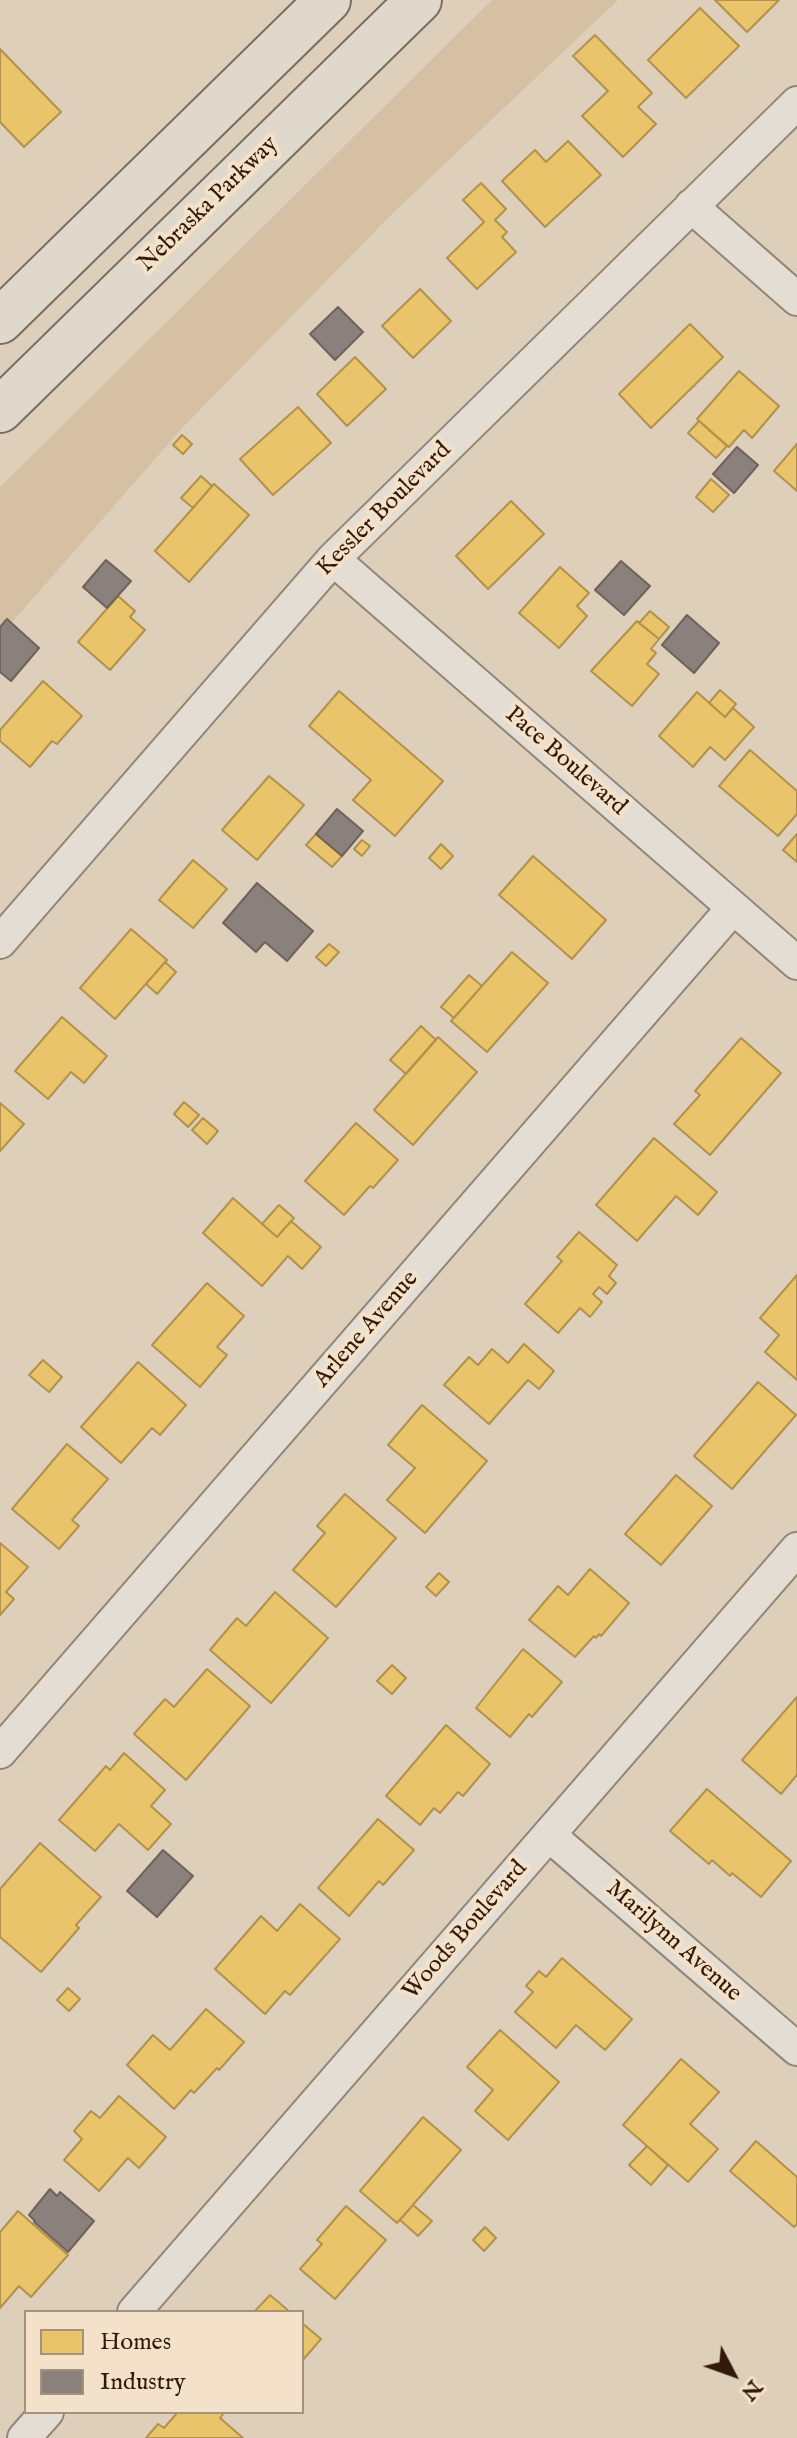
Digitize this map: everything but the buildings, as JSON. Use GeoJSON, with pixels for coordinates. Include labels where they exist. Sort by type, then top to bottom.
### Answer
{"type":"FeatureCollection","features":[{"type":"Feature","properties":{"kind":"main road"},"geometry":{"type":"LineString","coordinates":[[0,321],[328,0]]}},
{"type":"Feature","properties":{"kind":"main road","name":"Nebraska Parkway"},"geometry":{"type":"LineString","coordinates":[[0,410],[419,0]]}},
{"type":"Feature","properties":{"kind":"street","name":"Kessler Boulevard"},"geometry":{"type":"LineString","coordinates":[[0,942],[333,559],[797,103]]}},
{"type":"Feature","properties":{"kind":"street"},"geometry":{"type":"LineString","coordinates":[[691,206],[797,299]]}},
{"type":"Feature","properties":{"kind":"street","name":"Pace Boulevard"},"geometry":{"type":"LineString","coordinates":[[333,559],[797,963]]}},
{"type":"Feature","properties":{"kind":"street","name":"Arlene Avenue"},"geometry":{"type":"LineString","coordinates":[[0,1752],[733,908]]}},
{"type":"Feature","properties":{"kind":"street","name":"Woods Boulevard"},"geometry":{"type":"LineString","coordinates":[[136,2310],[797,1549]]}},
{"type":"Feature","properties":{"kind":"street","name":"Marilynn Avenue"},"geometry":{"type":"LineString","coordinates":[[549,1835],[797,2049]]}},
{"type":"Feature","properties":{"kind":"street"},"geometry":{"type":"LineString","coordinates":[[24,2438],[45,2414]]}},
{"type":"Feature","properties":{"kind":"shaded area"},"geometry":{"type":"Polygon","coordinates":[[[492,0],[618,0],[393,213],[184,426],[0,636],[0,487],[492,0]]]}}]}
